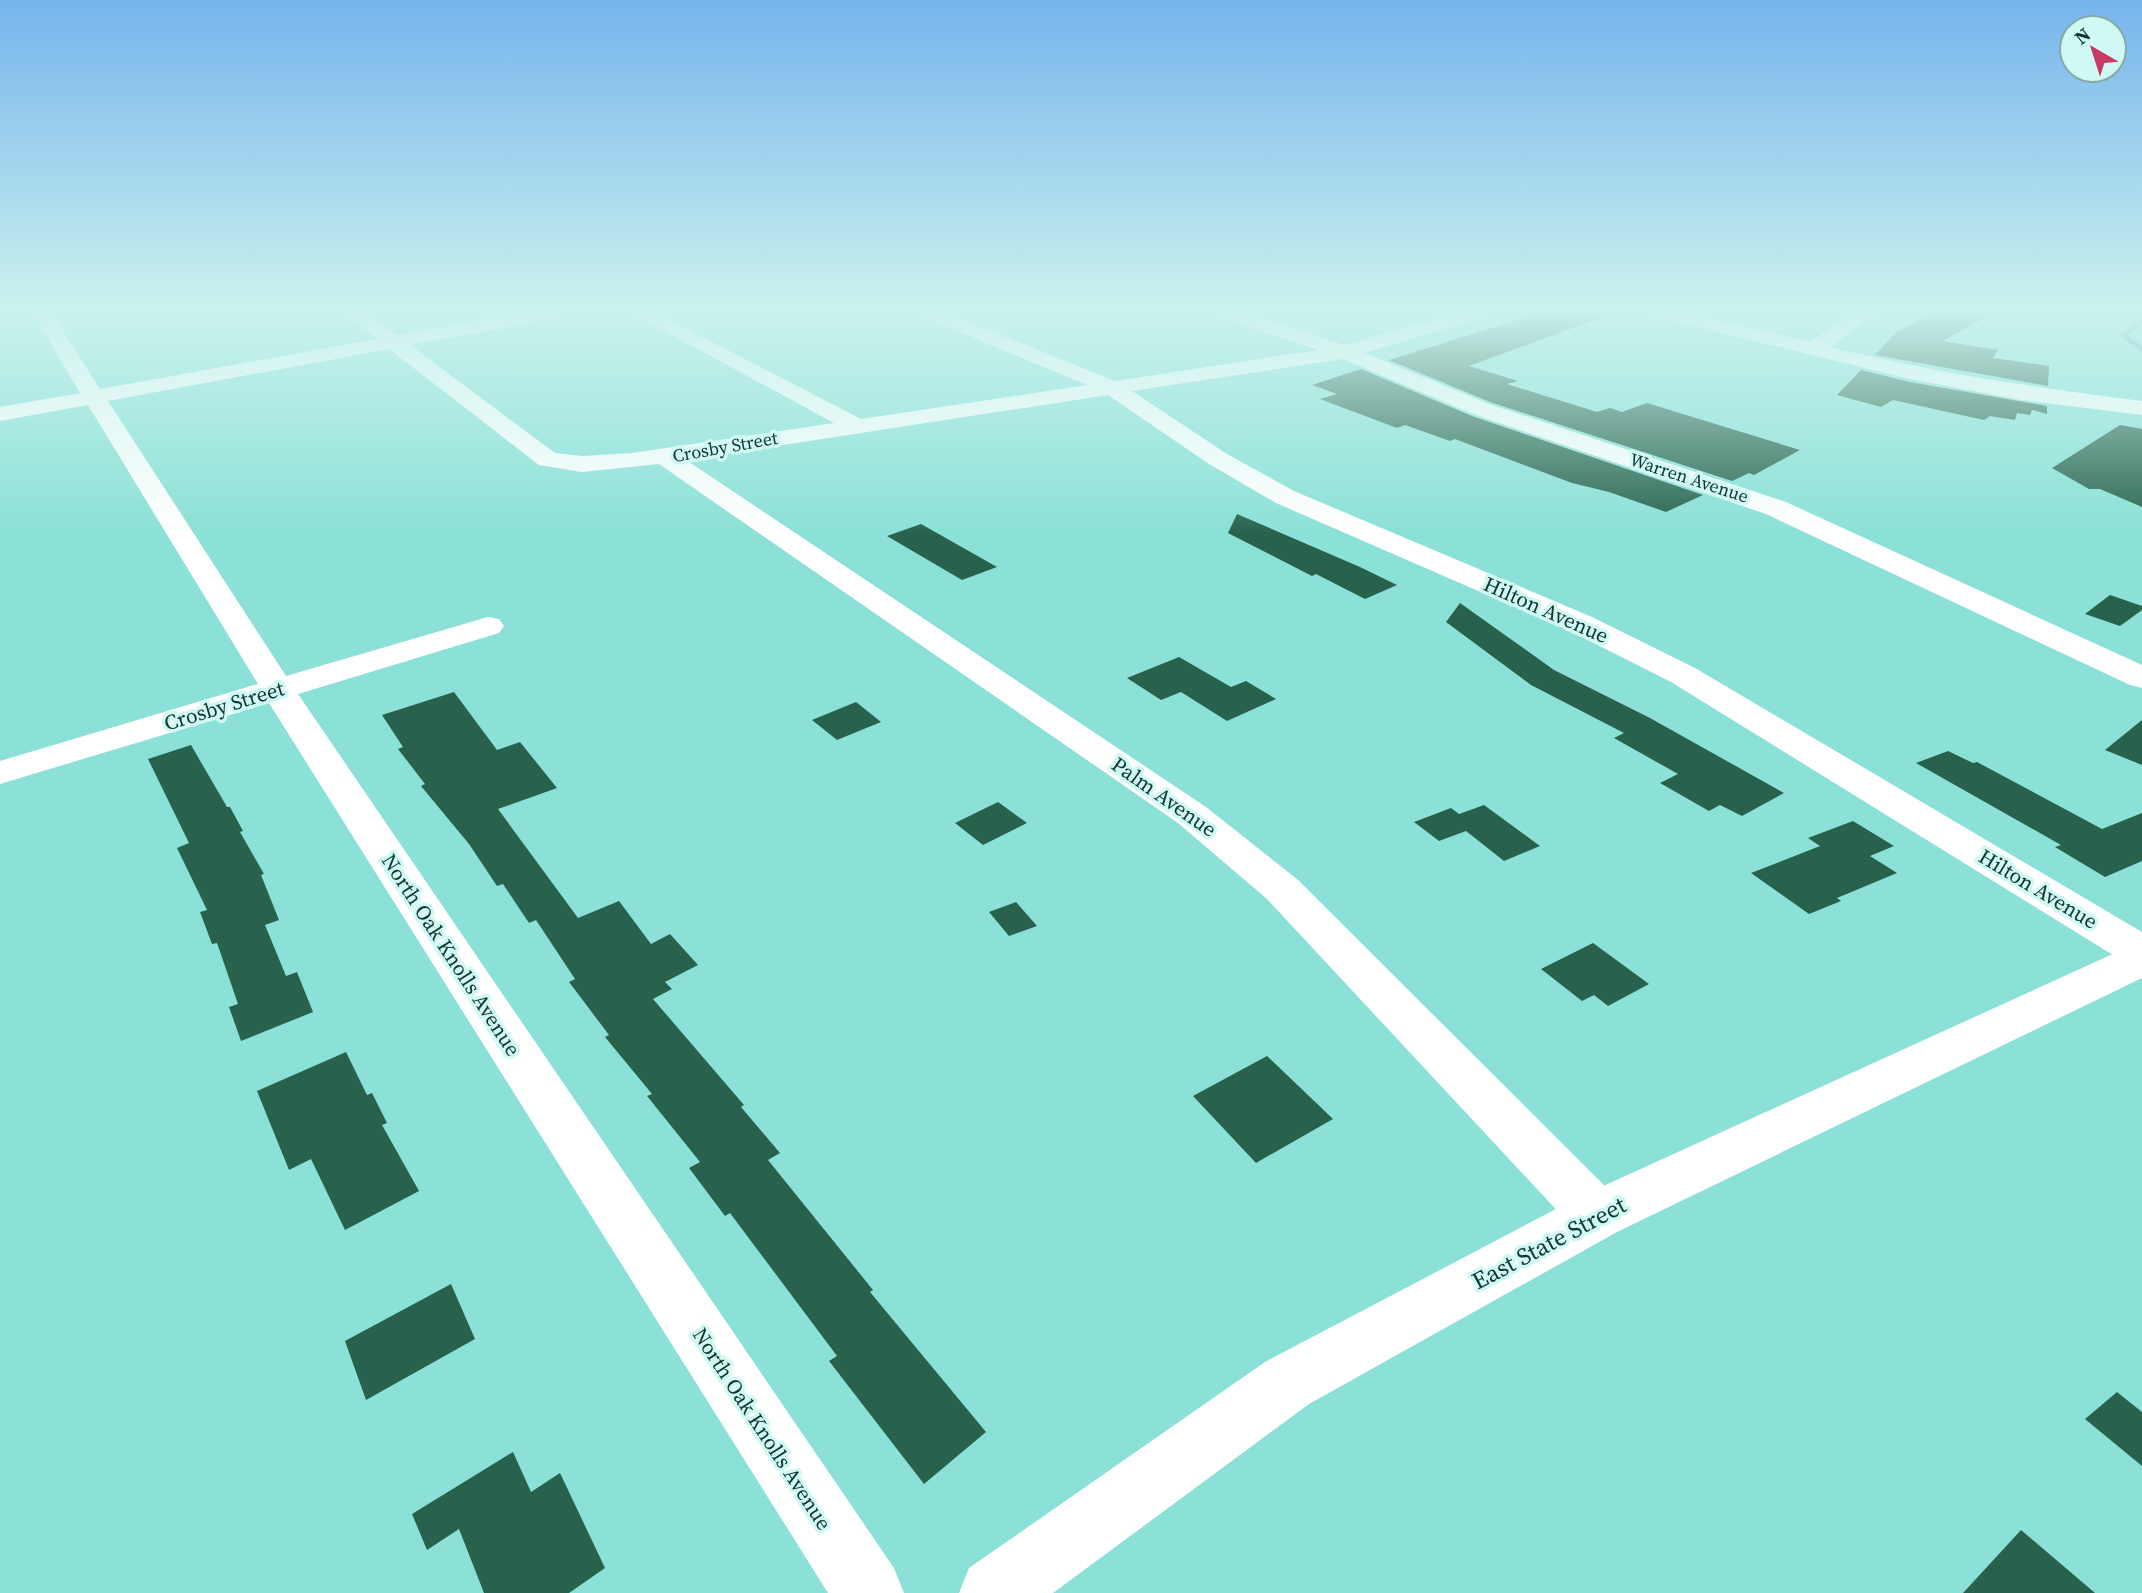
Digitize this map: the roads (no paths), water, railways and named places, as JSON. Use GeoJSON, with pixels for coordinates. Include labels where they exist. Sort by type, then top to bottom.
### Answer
{"type":"FeatureCollection","features":[{"type":"Feature","properties":{"kind":"street","name":"North Oak Knolls Avenue"},"geometry":{"type":"LineString","coordinates":[[89,386],[278,690],[869,1593]]}},
{"type":"Feature","properties":{"kind":"street"},"geometry":{"type":"LineString","coordinates":[[0,414],[149,386]]}},
{"type":"Feature","properties":{"kind":"street","name":"Crosby Street"},"geometry":{"type":"LineString","coordinates":[[452,386],[548,460],[582,464],[666,457],[855,425],[1115,386]]}},
{"type":"Feature","properties":{"kind":"street"},"geometry":{"type":"LineString","coordinates":[[781,386],[855,425]]}},
{"type":"Feature","properties":{"kind":"street","name":"Warren Avenue"},"geometry":{"type":"LineString","coordinates":[[1427,386],[1481,409],[1776,508],[2142,678]]}},
{"type":"Feature","properties":{"kind":"street"},"geometry":{"type":"LineString","coordinates":[[1982,386],[2142,408]]}},
{"type":"Feature","properties":{"kind":"street"},"geometry":{"type":"LineString","coordinates":[[2047,386],[2142,400]]}},
{"type":"Feature","properties":{"kind":"street","name":"Hilton Avenue"},"geometry":{"type":"LineString","coordinates":[[1111,387],[1218,459],[1285,497],[1581,624],[1683,675],[2142,952]]}},
{"type":"Feature","properties":{"kind":"street","name":"Palm Avenue"},"geometry":{"type":"LineString","coordinates":[[666,457],[1192,816],[1240,852],[1292,898],[1597,1215]]}},
{"type":"Feature","properties":{"kind":"street","name":"Crosby Street"},"geometry":{"type":"LineString","coordinates":[[0,772],[488,626]]}},
{"type":"Feature","properties":{"kind":"street","name":"East State Street"},"geometry":{"type":"LineString","coordinates":[[993,1593],[1287,1383],[1597,1215],[2142,959]]}}]}
